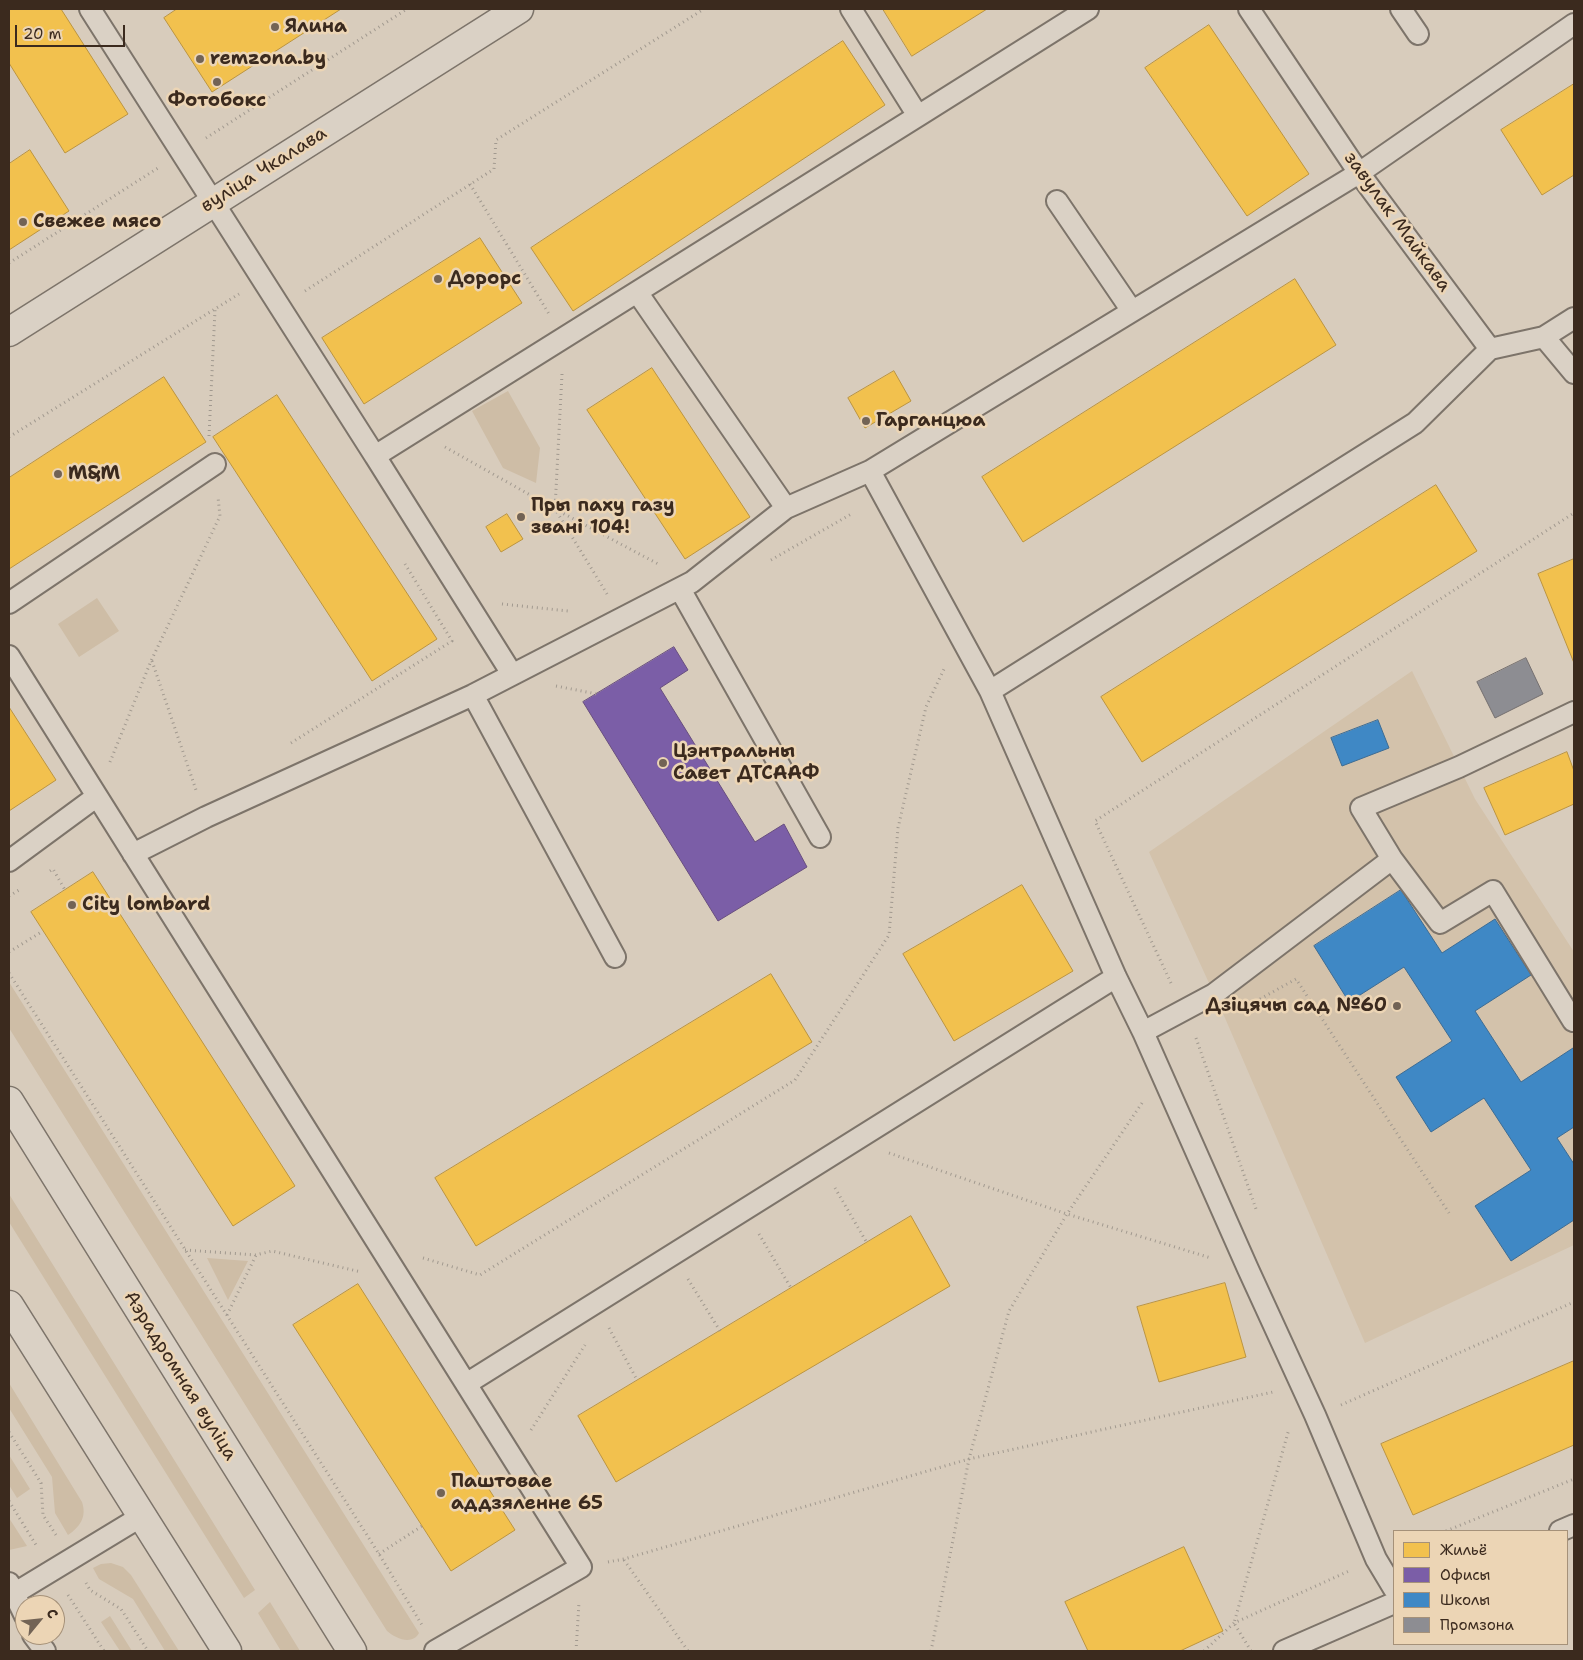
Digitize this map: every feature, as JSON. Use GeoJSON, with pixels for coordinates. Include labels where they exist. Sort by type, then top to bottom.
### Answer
{"type":"FeatureCollection","features":[{"type":"Feature","properties":{"kind":"main road","name":"вуліца Чкалава"},"geometry":{"type":"LineString","coordinates":[[9,332],[519,9]]}},
{"type":"Feature","properties":{"kind":"main road","name":"Аэрадромная вуліца"},"geometry":{"type":"LineString","coordinates":[[9,1102],[352,1651]]}},
{"type":"Feature","properties":{"kind":"main road"},"geometry":{"type":"LineString","coordinates":[[9,1305],[227,1651]]}},
{"type":"Feature","properties":{"kind":"lane"},"geometry":{"type":"LineString","coordinates":[[90,9],[281,307],[512,674]]}},
{"type":"Feature","properties":{"kind":"lane"},"geometry":{"type":"LineString","coordinates":[[851,9],[918,116]]}},
{"type":"Feature","properties":{"kind":"lane"},"geometry":{"type":"LineString","coordinates":[[375,456],[1088,9]]}},
{"type":"Feature","properties":{"kind":"lane","name":"завулак Майкава"},"geometry":{"type":"LineString","coordinates":[[1249,9],[1359,172],[1490,349]]}},
{"type":"Feature","properties":{"kind":"lane"},"geometry":{"type":"LineString","coordinates":[[1401,9],[1418,34]]}},
{"type":"Feature","properties":{"kind":"lane"},"geometry":{"type":"LineString","coordinates":[[133,854],[206,817],[473,695],[686,586],[786,508],[870,471],[1359,172],[1574,24]]}},
{"type":"Feature","properties":{"kind":"lane"},"geometry":{"type":"LineString","coordinates":[[1057,201],[1132,311]]}},
{"type":"Feature","properties":{"kind":"lane"},"geometry":{"type":"LineString","coordinates":[[637,292],[786,508]]}},
{"type":"Feature","properties":{"kind":"lane"},"geometry":{"type":"LineString","coordinates":[[990,691],[1415,423],[1490,349],[1544,337],[1574,318]]}},
{"type":"Feature","properties":{"kind":"lane"},"geometry":{"type":"LineString","coordinates":[[1544,337],[1574,373]]}},
{"type":"Feature","properties":{"kind":"lane"},"geometry":{"type":"LineString","coordinates":[[9,603],[215,464]]}},
{"type":"Feature","properties":{"kind":"lane"},"geometry":{"type":"LineString","coordinates":[[870,471],[990,691],[1116,976],[1162,1073],[1248,1269],[1315,1415],[1376,1559],[1393,1587]]}},
{"type":"Feature","properties":{"kind":"lane"},"geometry":{"type":"LineString","coordinates":[[686,586],[820,837]]}},
{"type":"Feature","properties":{"kind":"lane"},"geometry":{"type":"LineString","coordinates":[[9,656],[581,1567],[436,1651]]}},
{"type":"Feature","properties":{"kind":"lane"},"geometry":{"type":"LineString","coordinates":[[473,695],[615,957]]}},
{"type":"Feature","properties":{"kind":"lane"},"geometry":{"type":"LineString","coordinates":[[1573,1021],[1493,891],[1440,922],[1392,859],[1361,808],[1459,767],[1574,712]]}},
{"type":"Feature","properties":{"kind":"lane"},"geometry":{"type":"LineString","coordinates":[[9,861],[96,797]]}},
{"type":"Feature","properties":{"kind":"lane"},"geometry":{"type":"LineString","coordinates":[[1143,1032],[1214,994],[1392,859]]}},
{"type":"Feature","properties":{"kind":"lane"},"geometry":{"type":"LineString","coordinates":[[466,1384],[1116,976]]}},
{"type":"Feature","properties":{"kind":"lane"},"geometry":{"type":"LineString","coordinates":[[12,1588],[142,1516]]}},
{"type":"Feature","properties":{"kind":"lane"},"geometry":{"type":"LineString","coordinates":[[1562,1530],[1574,1525]]}},
{"type":"Feature","properties":{"kind":"lane"},"geometry":{"type":"LineString","coordinates":[[1284,1651],[1393,1603]]}},
{"type":"Feature","properties":{"kind":"path"},"geometry":{"type":"LineString","coordinates":[[281,307],[494,169],[496,140],[704,9]]}},
{"type":"Feature","properties":{"kind":"path"},"geometry":{"type":"LineString","coordinates":[[470,184],[563,338],[555,509],[621,618]]}},
{"type":"Feature","properties":{"kind":"path"},"geometry":{"type":"LineString","coordinates":[[9,437],[239,294],[243,301]]}},
{"type":"Feature","properties":{"kind":"path"},"geometry":{"type":"LineString","coordinates":[[96,797],[151,660],[220,516],[215,464],[208,432],[215,310]]}},
{"type":"Feature","properties":{"kind":"path"},"geometry":{"type":"LineString","coordinates":[[416,431],[555,509],[686,586]]}},
{"type":"Feature","properties":{"kind":"path"},"geometry":{"type":"LineString","coordinates":[[1258,1213],[1194,1034],[1095,821],[1574,513]]}},
{"type":"Feature","properties":{"kind":"path"},"geometry":{"type":"LineString","coordinates":[[284,748],[452,641],[401,557]]}},
{"type":"Feature","properties":{"kind":"path"},"geometry":{"type":"LineString","coordinates":[[464,599],[572,612]]}},
{"type":"Feature","properties":{"kind":"path"},"geometry":{"type":"LineString","coordinates":[[379,1246],[480,1275],[795,1080],[890,935],[898,828],[926,707],[960,635]]}},
{"type":"Feature","properties":{"kind":"path"},"geometry":{"type":"LineString","coordinates":[[151,660],[206,817]]}},
{"type":"Feature","properties":{"kind":"path"},"geometry":{"type":"LineString","coordinates":[[550,685],[597,694]]}},
{"type":"Feature","properties":{"kind":"path"},"geometry":{"type":"LineString","coordinates":[[53,869],[65,890]]}},
{"type":"Feature","properties":{"kind":"path"},"geometry":{"type":"LineString","coordinates":[[9,952],[43,931]]}},
{"type":"Feature","properties":{"kind":"path"},"geometry":{"type":"LineString","coordinates":[[9,972],[379,1554],[436,1651]]}},
{"type":"Feature","properties":{"kind":"path"},"geometry":{"type":"LineString","coordinates":[[1257,1000],[1296,979],[1449,1213]]}},
{"type":"Feature","properties":{"kind":"path"},"geometry":{"type":"LineString","coordinates":[[931,1651],[968,1459],[1009,1311],[1067,1214],[1162,1073]]}},
{"type":"Feature","properties":{"kind":"path"},"geometry":{"type":"LineString","coordinates":[[886,1152],[1067,1214],[1248,1269]]}},
{"type":"Feature","properties":{"kind":"path"},"geometry":{"type":"LineString","coordinates":[[833,1183],[867,1243]]}},
{"type":"Feature","properties":{"kind":"path"},"geometry":{"type":"LineString","coordinates":[[755,1227],[791,1288]]}},
{"type":"Feature","properties":{"kind":"path"},"geometry":{"type":"LineString","coordinates":[[185,1250],[256,1256],[272,1251],[370,1274]]}},
{"type":"Feature","properties":{"kind":"path"},"geometry":{"type":"LineString","coordinates":[[227,1315],[256,1256]]}},
{"type":"Feature","properties":{"kind":"path"},"geometry":{"type":"LineString","coordinates":[[684,1272],[720,1331]]}},
{"type":"Feature","properties":{"kind":"path"},"geometry":{"type":"LineString","coordinates":[[1315,1415],[1574,1302]]}},
{"type":"Feature","properties":{"kind":"path"},"geometry":{"type":"LineString","coordinates":[[607,1325],[637,1380]]}},
{"type":"Feature","properties":{"kind":"path"},"geometry":{"type":"LineString","coordinates":[[576,1651],[581,1567],[624,1560],[968,1459],[1301,1386],[1234,1623],[1251,1651]]}},
{"type":"Feature","properties":{"kind":"path"},"geometry":{"type":"LineString","coordinates":[[1448,1530],[1574,1479]]}},
{"type":"Feature","properties":{"kind":"path"},"geometry":{"type":"LineString","coordinates":[[379,1554],[422,1526]]}},
{"type":"Feature","properties":{"kind":"path"},"geometry":{"type":"LineString","coordinates":[[1204,1651],[1234,1623],[1376,1559]]}},
{"type":"Feature","properties":{"kind":"path"},"geometry":{"type":"LineString","coordinates":[[624,1560],[688,1651]]}},
{"type":"Feature","properties":{"kind":"shaded area"},"geometry":{"type":"Polygon","coordinates":[[[508,391],[540,448],[536,483],[503,468],[472,411],[508,391]]]}},
{"type":"Feature","properties":{"kind":"shaded area"},"geometry":{"type":"Polygon","coordinates":[[[97,598],[119,631],[79,657],[58,624],[97,598]]]}},
{"type":"Feature","properties":{"kind":"shaded area","name":"Дзіцячы сад №60"},"geometry":{"type":"Polygon","coordinates":[[[1412,671],[1475,799],[1574,952],[1574,1245],[1365,1343],[1225,1018],[1149,852],[1412,671]]]}},
{"type":"Feature","properties":{"kind":"shaded area"},"geometry":{"type":"Polygon","coordinates":[[[9,982],[419,1633],[416,1637],[403,1640],[387,1631],[9,1028],[9,982]]]}},
{"type":"Feature","properties":{"kind":"shaded area"},"geometry":{"type":"Polygon","coordinates":[[[9,1194],[255,1590],[244,1598],[9,1222],[9,1194]]]}},
{"type":"Feature","properties":{"kind":"shaded area"},"geometry":{"type":"Polygon","coordinates":[[[207,1258],[248,1261],[228,1300],[207,1258]]]}},
{"type":"Feature","properties":{"kind":"shaded area"},"geometry":{"type":"Polygon","coordinates":[[[9,1383],[82,1502],[83,1517],[76,1529],[68,1535],[55,1513],[52,1477],[9,1408],[9,1383]]]}},
{"type":"Feature","properties":{"kind":"shaded area"},"geometry":{"type":"Polygon","coordinates":[[[9,1455],[30,1489],[17,1498],[9,1485],[9,1455]]]}},
{"type":"Feature","properties":{"kind":"shaded area"},"geometry":{"type":"Polygon","coordinates":[[[9,1518],[27,1546],[9,1550],[9,1518]]]}},
{"type":"Feature","properties":{"kind":"shaded area"},"geometry":{"type":"Polygon","coordinates":[[[111,1563],[123,1567],[131,1575],[179,1651],[165,1651],[133,1599],[99,1579],[93,1568],[101,1564],[111,1563]]]}},
{"type":"Feature","properties":{"kind":"shaded area"},"geometry":{"type":"Polygon","coordinates":[[[270,1602],[300,1651],[281,1651],[258,1613],[270,1602]]]}},
{"type":"Feature","properties":{"kind":"shaded area"},"geometry":{"type":"Polygon","coordinates":[[[110,1616],[132,1651],[120,1651],[101,1622],[110,1616]]]}},
{"type":"Feature","properties":{"kind":"building: Жильё"},"geometry":{"type":"Polygon","coordinates":[[[9,9],[61,9],[128,114],[65,153],[9,63],[9,9]]]}},
{"type":"Feature","properties":{"kind":"building: Жильё"},"geometry":{"type":"Polygon","coordinates":[[[177,9],[341,9],[212,92],[164,18],[177,9]]]}},
{"type":"Feature","properties":{"kind":"building: Жильё"},"geometry":{"type":"Polygon","coordinates":[[[883,9],[987,9],[912,56],[883,9]]]}},
{"type":"Feature","properties":{"kind":"building: Жильё"},"geometry":{"type":"Polygon","coordinates":[[[1209,25],[1309,174],[1247,216],[1145,68],[1209,25]]]}},
{"type":"Feature","properties":{"kind":"building: Жильё"},"geometry":{"type":"Polygon","coordinates":[[[843,41],[885,105],[573,311],[531,248],[843,41]]]}},
{"type":"Feature","properties":{"kind":"building: Жильё"},"geometry":{"type":"Polygon","coordinates":[[[1574,84],[1574,175],[1542,195],[1501,130],[1574,84]]]}},
{"type":"Feature","properties":{"kind":"building: Жильё"},"geometry":{"type":"Polygon","coordinates":[[[30,150],[69,211],[9,250],[9,164],[30,150]]]}},
{"type":"Feature","properties":{"kind":"building: Жильё"},"geometry":{"type":"Polygon","coordinates":[[[480,238],[522,303],[364,404],[322,338],[480,238]]]}},
{"type":"Feature","properties":{"kind":"building: Жильё"},"geometry":{"type":"Polygon","coordinates":[[[1295,279],[1336,345],[1023,542],[982,477],[1295,279]]]}},
{"type":"Feature","properties":{"kind":"building: Жильё"},"geometry":{"type":"Polygon","coordinates":[[[652,368],[750,517],[685,559],[587,410],[652,368]]]}},
{"type":"Feature","properties":{"kind":"building: Жильё"},"geometry":{"type":"Polygon","coordinates":[[[894,371],[911,401],[865,428],[848,398],[894,371]]]}},
{"type":"Feature","properties":{"kind":"building: Жильё"},"geometry":{"type":"Polygon","coordinates":[[[164,377],[206,442],[9,569],[9,478],[164,377]]]}},
{"type":"Feature","properties":{"kind":"building: Жильё"},"geometry":{"type":"Polygon","coordinates":[[[277,395],[437,639],[372,681],[213,437],[277,395]]]}},
{"type":"Feature","properties":{"kind":"building: Жильё"},"geometry":{"type":"Polygon","coordinates":[[[1436,485],[1477,551],[1142,762],[1101,697],[1436,485]]]}},
{"type":"Feature","properties":{"kind":"building: Жильё"},"geometry":{"type":"Polygon","coordinates":[[[507,514],[523,539],[501,552],[486,527],[507,514]]]}},
{"type":"Feature","properties":{"kind":"building: Жильё"},"geometry":{"type":"Polygon","coordinates":[[[1574,559],[1574,663],[1538,574],[1574,559]]]}},
{"type":"Feature","properties":{"kind":"building: Жильё"},"geometry":{"type":"Polygon","coordinates":[[[9,707],[56,780],[9,811],[9,707]]]}},
{"type":"Feature","properties":{"kind":"building: Жильё"},"geometry":{"type":"Polygon","coordinates":[[[1567,752],[1574,771],[1574,804],[1505,835],[1484,788],[1567,752]]]}},
{"type":"Feature","properties":{"kind":"building: Жильё"},"geometry":{"type":"Polygon","coordinates":[[[93,872],[295,1186],[233,1226],[31,912],[93,872]]]}},
{"type":"Feature","properties":{"kind":"building: Жильё"},"geometry":{"type":"Polygon","coordinates":[[[1022,885],[1073,971],[954,1041],[903,954],[1022,885]]]}},
{"type":"Feature","properties":{"kind":"building: Жильё"},"geometry":{"type":"Polygon","coordinates":[[[771,974],[812,1042],[476,1246],[435,1178],[771,974]]]}},
{"type":"Feature","properties":{"kind":"building: Жильё"},"geometry":{"type":"Polygon","coordinates":[[[911,1216],[950,1286],[616,1482],[578,1416],[911,1216]]]}},
{"type":"Feature","properties":{"kind":"building: Жильё"},"geometry":{"type":"Polygon","coordinates":[[[1225,1283],[1246,1357],[1159,1382],[1137,1307],[1225,1283]]]}},
{"type":"Feature","properties":{"kind":"building: Жильё"},"geometry":{"type":"Polygon","coordinates":[[[358,1284],[515,1530],[451,1571],[293,1325],[358,1284]]]}},
{"type":"Feature","properties":{"kind":"building: Жильё"},"geometry":{"type":"Polygon","coordinates":[[[1574,1361],[1574,1445],[1413,1515],[1381,1444],[1574,1361]]]}},
{"type":"Feature","properties":{"kind":"building: Жильё"},"geometry":{"type":"Polygon","coordinates":[[[1184,1547],[1223,1631],[1180,1651],[1088,1651],[1065,1602],[1184,1547]]]}},
{"type":"Feature","properties":{"kind":"building: Офисы","name":"Цэнтральны Савет ДТСААФ"},"geometry":{"type":"Polygon","coordinates":[[[674,647],[688,670],[660,688],[755,842],[784,824],[807,867],[718,921],[583,702],[674,647]]]}},
{"type":"Feature","properties":{"kind":"building: Школы"},"geometry":{"type":"Polygon","coordinates":[[[1378,720],[1389,748],[1342,766],[1331,738],[1378,720]]]}},
{"type":"Feature","properties":{"kind":"building: Школы"},"geometry":{"type":"Polygon","coordinates":[[[1401,890],[1442,953],[1495,919],[1531,975],[1475,1011],[1521,1082],[1574,1049],[1574,1127],[1557,1138],[1574,1164],[1574,1220],[1511,1261],[1475,1206],[1531,1170],[1484,1098],[1431,1132],[1396,1077],[1452,1041],[1404,967],[1349,1002],[1314,946],[1401,890]]]}},
{"type":"Feature","properties":{"kind":"building: Промзона"},"geometry":{"type":"Polygon","coordinates":[[[1526,658],[1543,694],[1495,718],[1477,682],[1526,658]]]}},
{"type":"Feature","properties":{"kind":"place","name":"Ялина"},"geometry":{"type":"Point","coordinates":[275,27]}},
{"type":"Feature","properties":{"kind":"place","name":"remzona.by"},"geometry":{"type":"Point","coordinates":[200,59]}},
{"type":"Feature","properties":{"kind":"place","name":"Фотобокс"},"geometry":{"type":"Point","coordinates":[217,82]}},
{"type":"Feature","properties":{"kind":"place","name":"Свежее мясо"},"geometry":{"type":"Point","coordinates":[23,222]}},
{"type":"Feature","properties":{"kind":"place","name":"Дорорс"},"geometry":{"type":"Point","coordinates":[438,279]}},
{"type":"Feature","properties":{"kind":"place","name":"Гарганцюа"},"geometry":{"type":"Point","coordinates":[866,421]}},
{"type":"Feature","properties":{"kind":"place","name":"M&M"},"geometry":{"type":"Point","coordinates":[58,474]}},
{"type":"Feature","properties":{"kind":"place","name":"Пры паху газу звані 104!"},"geometry":{"type":"Point","coordinates":[521,517]}},
{"type":"Feature","properties":{"kind":"place","name":"Цэнтральны Савет ДТСААФ"},"geometry":{"type":"Point","coordinates":[663,763]}},
{"type":"Feature","properties":{"kind":"place","name":"City lombard"},"geometry":{"type":"Point","coordinates":[72,905]}},
{"type":"Feature","properties":{"kind":"place","name":"Дзіцячы сад №60"},"geometry":{"type":"Point","coordinates":[1397,1006]}},
{"type":"Feature","properties":{"kind":"place","name":"Паштовае аддзяленне 65"},"geometry":{"type":"Point","coordinates":[441,1493]}}]}
